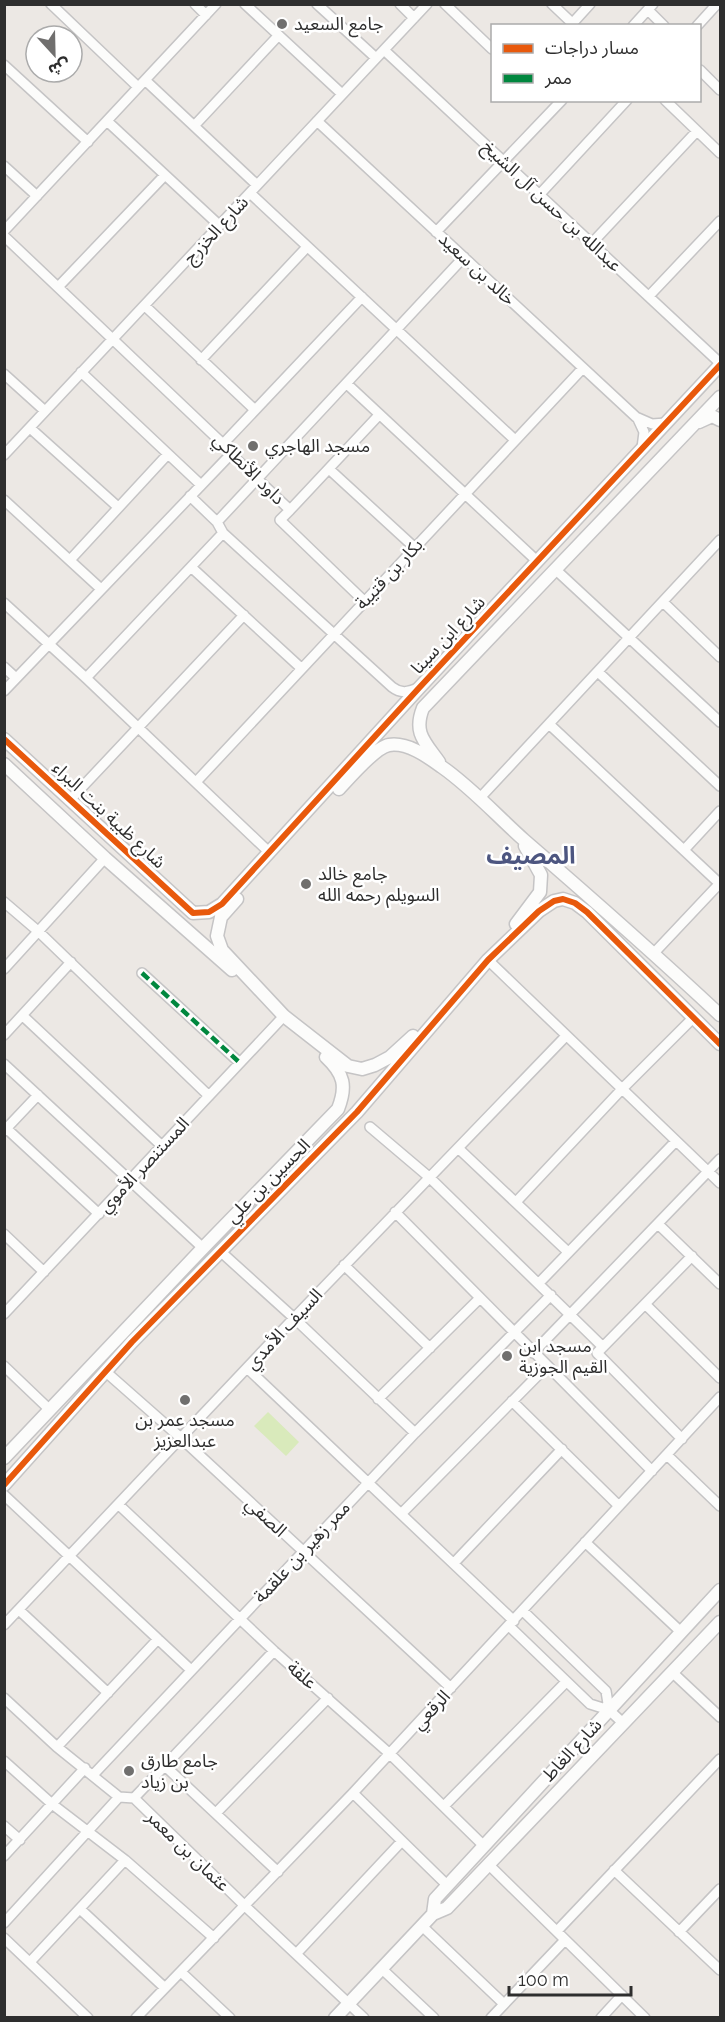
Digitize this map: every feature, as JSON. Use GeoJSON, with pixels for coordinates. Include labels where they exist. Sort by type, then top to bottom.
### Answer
{"type":"FeatureCollection","features":[{"type":"Feature","properties":{"kind":"street"},"geometry":{"type":"LineString","coordinates":[[51,4],[194,126],[257,185]]}},
{"type":"Feature","properties":{"kind":"street"},"geometry":{"type":"LineString","coordinates":[[195,4],[206,15]]}},
{"type":"Feature","properties":{"kind":"street"},"geometry":{"type":"LineString","coordinates":[[4,231],[216,4]]}},
{"type":"Feature","properties":{"kind":"street"},"geometry":{"type":"LineString","coordinates":[[245,4],[342,94]]}},
{"type":"Feature","properties":{"kind":"street"},"geometry":{"type":"LineString","coordinates":[[317,4],[376,58]]}},
{"type":"Feature","properties":{"kind":"street"},"geometry":{"type":"LineString","coordinates":[[400,4],[414,18]]}},
{"type":"Feature","properties":{"kind":"street","name":"شارع الخزرج"},"geometry":{"type":"LineString","coordinates":[[4,455],[427,4]]}},
{"type":"Feature","properties":{"kind":"street"},"geometry":{"type":"LineString","coordinates":[[445,4],[491,48]]}},
{"type":"Feature","properties":{"kind":"street"},"geometry":{"type":"LineString","coordinates":[[552,4],[570,24]]}},
{"type":"Feature","properties":{"kind":"street"},"geometry":{"type":"LineString","coordinates":[[572,24],[590,4]]}},
{"type":"Feature","properties":{"kind":"street"},"geometry":{"type":"LineString","coordinates":[[700,24],[719,5]]}},
{"type":"Feature","properties":{"kind":"street"},"geometry":{"type":"LineString","coordinates":[[635,24],[650,7],[663,24]]}},
{"type":"Feature","properties":{"kind":"street"},"geometry":{"type":"LineString","coordinates":[[194,126],[278,36]]}},
{"type":"Feature","properties":{"kind":"street","name":"عبدالله بن حسن آل الشيخ"},"geometry":{"type":"LineString","coordinates":[[384,50],[720,364]]}},
{"type":"Feature","properties":{"kind":"street"},"geometry":{"type":"LineString","coordinates":[[4,64],[88,142]]}},
{"type":"Feature","properties":{"kind":"street"},"geometry":{"type":"LineString","coordinates":[[701,72],[720,90]]}},
{"type":"Feature","properties":{"kind":"street"},"geometry":{"type":"LineString","coordinates":[[540,194],[625,102]]}},
{"type":"Feature","properties":{"kind":"street"},"geometry":{"type":"LineString","coordinates":[[667,102],[720,153]]}},
{"type":"Feature","properties":{"kind":"street"},"geometry":{"type":"LineString","coordinates":[[436,232],[504,162],[555,103]]}},
{"type":"Feature","properties":{"kind":"street"},"geometry":{"type":"LineString","coordinates":[[107,121],[219,225]]}},
{"type":"Feature","properties":{"kind":"street","name":"خالد بن سعيد"},"geometry":{"type":"LineString","coordinates":[[317,121],[636,417]]}},
{"type":"Feature","properties":{"kind":"street"},"geometry":{"type":"LineString","coordinates":[[592,243],[697,131]]}},
{"type":"Feature","properties":{"kind":"street"},"geometry":{"type":"LineString","coordinates":[[4,166],[37,196]]}},
{"type":"Feature","properties":{"kind":"street"},"geometry":{"type":"LineString","coordinates":[[59,286],[165,175]]}},
{"type":"Feature","properties":{"kind":"street"},"geometry":{"type":"LineString","coordinates":[[250,193],[515,440]]}},
{"type":"Feature","properties":{"kind":"street"},"geometry":{"type":"LineString","coordinates":[[649,296],[720,220]]}},
{"type":"Feature","properties":{"kind":"street","name":"داود الأنطاكي"},"geometry":{"type":"LineString","coordinates":[[4,236],[59,286],[290,510],[280,520],[364,600]]}},
{"type":"Feature","properties":{"kind":"street"},"geometry":{"type":"LineString","coordinates":[[201,360],[307,247]]}},
{"type":"Feature","properties":{"kind":"street"},"geometry":{"type":"LineString","coordinates":[[217,522],[464,257]]}},
{"type":"Feature","properties":{"kind":"street"},"geometry":{"type":"LineString","coordinates":[[223,444],[362,297]]}},
{"type":"Feature","properties":{"kind":"street"},"geometry":{"type":"LineString","coordinates":[[145,306],[255,410]]}},
{"type":"Feature","properties":{"kind":"street","name":"شارع ابن سينا"},"geometry":{"type":"LineString","coordinates":[[193,913],[209,912],[222,904],[720,364]]}},
{"type":"Feature","properties":{"kind":"street","name":"بكار بن قتيبة"},"geometry":{"type":"LineString","coordinates":[[196,782],[583,368]]}},
{"type":"Feature","properties":{"kind":"street"},"geometry":{"type":"LineString","coordinates":[[81,372],[201,485]]}},
{"type":"Feature","properties":{"kind":"street"},"geometry":{"type":"LineString","coordinates":[[4,374],[45,411]]}},
{"type":"Feature","properties":{"kind":"street"},"geometry":{"type":"LineString","coordinates":[[347,384],[537,561]]}},
{"type":"Feature","properties":{"kind":"street","name":"شارع ابن سينا"},"geometry":{"type":"LineString","coordinates":[[443,768],[419,733],[418,720],[423,708],[720,397]]}},
{"type":"Feature","properties":{"kind":"street"},"geometry":{"type":"LineString","coordinates":[[290,510],[379,415]]}},
{"type":"Feature","properties":{"kind":"street"},"geometry":{"type":"LineString","coordinates":[[695,424],[712,416],[720,420]]}},
{"type":"Feature","properties":{"kind":"street"},"geometry":{"type":"LineString","coordinates":[[636,417],[652,424],[666,423]]}},
{"type":"Feature","properties":{"kind":"street"},"geometry":{"type":"LineString","coordinates":[[636,417],[645,432],[642,449]]}},
{"type":"Feature","properties":{"kind":"street"},"geometry":{"type":"LineString","coordinates":[[30,428],[118,507]]}},
{"type":"Feature","properties":{"kind":"street"},"geometry":{"type":"LineString","coordinates":[[70,560],[168,454]]}},
{"type":"Feature","properties":{"kind":"street"},"geometry":{"type":"LineString","coordinates":[[4,691],[231,454]]}},
{"type":"Feature","properties":{"kind":"street"},"geometry":{"type":"LineString","coordinates":[[329,469],[414,547]]}},
{"type":"Feature","properties":{"kind":"street"},"geometry":{"type":"LineString","coordinates":[[190,496],[217,522],[223,532],[396,691],[406,693],[419,688]]}},
{"type":"Feature","properties":{"kind":"street"},"geometry":{"type":"LineString","coordinates":[[4,500],[101,589]]}},
{"type":"Feature","properties":{"kind":"street"},"geometry":{"type":"LineString","coordinates":[[86,678],[223,532]]}},
{"type":"Feature","properties":{"kind":"street"},"geometry":{"type":"LineString","coordinates":[[479,799],[720,543]]}},
{"type":"Feature","properties":{"kind":"street"},"geometry":{"type":"LineString","coordinates":[[191,567],[301,668]]}},
{"type":"Feature","properties":{"kind":"street"},"geometry":{"type":"LineString","coordinates":[[556,570],[720,722]]}},
{"type":"Feature","properties":{"kind":"street"},"geometry":{"type":"LineString","coordinates":[[512,589],[526,602]]}},
{"type":"Feature","properties":{"kind":"street"},"geometry":{"type":"LineString","coordinates":[[663,602],[720,657]]}},
{"type":"Feature","properties":{"kind":"street"},"geometry":{"type":"LineString","coordinates":[[4,603],[270,853]]}},
{"type":"Feature","properties":{"kind":"street"},"geometry":{"type":"LineString","coordinates":[[70,800],[244,615]]}},
{"type":"Feature","properties":{"kind":"street"},"geometry":{"type":"LineString","coordinates":[[4,667],[16,678]]}},
{"type":"Feature","properties":{"kind":"street"},"geometry":{"type":"LineString","coordinates":[[598,672],[720,786]]}},
{"type":"Feature","properties":{"kind":"street"},"geometry":{"type":"LineString","coordinates":[[549,724],[720,884],[654,953]]}},
{"type":"Feature","properties":{"kind":"street","name":"شارع ظبية بنت البراء"},"geometry":{"type":"LineString","coordinates":[[4,739],[193,913]]}},
{"type":"Feature","properties":{"kind":"street"},"geometry":{"type":"LineString","coordinates":[[450,1003],[390,1057],[362,1069],[348,1066],[284,1016],[222,950],[217,936],[221,917],[348,779],[388,745],[407,746],[443,768],[654,953],[720,1015]]}},
{"type":"Feature","properties":{"kind":"street","name":"شارع ظبية بنت البراء"},"geometry":{"type":"LineString","coordinates":[[4,764],[105,858],[284,1016],[333,1064],[342,1077]]}},
{"type":"Feature","properties":{"kind":"street"},"geometry":{"type":"LineString","coordinates":[[684,850],[720,811]]}},
{"type":"Feature","properties":{"kind":"street"},"geometry":{"type":"LineString","coordinates":[[520,837],[541,875],[540,892],[488,960],[720,1183]]}},
{"type":"Feature","properties":{"kind":"street"},"geometry":{"type":"LineString","coordinates":[[4,969],[105,858]]}},
{"type":"Feature","properties":{"kind":"street","name":"الحسين بن علي"},"geometry":{"type":"LineString","coordinates":[[4,1485],[132,1342],[357,1112],[488,960],[539,911],[554,901],[563,899],[587,912],[693,1018]]}},
{"type":"Feature","properties":{"kind":"street"},"geometry":{"type":"LineString","coordinates":[[4,902],[39,932],[209,1096]]}},
{"type":"Feature","properties":{"kind":"street"},"geometry":{"type":"LineString","coordinates":[[4,1035],[70,962]]}},
{"type":"Feature","properties":{"kind":"street"},"geometry":{"type":"LineString","coordinates":[[142,973],[240,1063]]}},
{"type":"Feature","properties":{"kind":"street"},"geometry":{"type":"LineString","coordinates":[[23,1016],[162,1146]]}},
{"type":"Feature","properties":{"kind":"street","name":"المستنصر الأموي"},"geometry":{"type":"LineString","coordinates":[[4,1314],[284,1016]]}},
{"type":"Feature","properties":{"kind":"street"},"geometry":{"type":"LineString","coordinates":[[516,1202],[622,1089],[693,1018],[720,1044]]}},
{"type":"Feature","properties":{"kind":"street","name":"السيف الأمدي"},"geometry":{"type":"LineString","coordinates":[[4,1625],[344,1265],[566,1036]]}},
{"type":"Feature","properties":{"kind":"street"},"geometry":{"type":"LineString","coordinates":[[4,1064],[203,1248]]}},
{"type":"Feature","properties":{"kind":"street","name":"الحسين بن علي"},"geometry":{"type":"LineString","coordinates":[[4,1458],[338,1109],[344,1093],[342,1077]]}},
{"type":"Feature","properties":{"kind":"street"},"geometry":{"type":"LineString","coordinates":[[39,1095],[6,1130],[99,1214]]}},
{"type":"Feature","properties":{"kind":"street"},"geometry":{"type":"LineString","coordinates":[[370,1127],[429,1177],[539,1283],[571,1315],[682,1439]]}},
{"type":"Feature","properties":{"kind":"street"},"geometry":{"type":"LineString","coordinates":[[539,1283],[676,1141]]}},
{"type":"Feature","properties":{"kind":"street"},"geometry":{"type":"LineString","coordinates":[[458,1148],[568,1252]]}},
{"type":"Feature","properties":{"kind":"street"},"geometry":{"type":"LineString","coordinates":[[533,1353],[720,1159]]}},
{"type":"Feature","properties":{"kind":"street"},"geometry":{"type":"LineString","coordinates":[[395,1212],[652,1471]]}},
{"type":"Feature","properties":{"kind":"street"},"geometry":{"type":"LineString","coordinates":[[658,1224],[720,1284]]}},
{"type":"Feature","properties":{"kind":"street"},"geometry":{"type":"LineString","coordinates":[[4,1234],[44,1272]]}},
{"type":"Feature","properties":{"kind":"street"},"geometry":{"type":"LineString","coordinates":[[220,1251],[415,1433]]}},
{"type":"Feature","properties":{"kind":"street"},"geometry":{"type":"LineString","coordinates":[[600,1350],[692,1256]]}},
{"type":"Feature","properties":{"kind":"street"},"geometry":{"type":"LineString","coordinates":[[344,1265],[430,1348]]}},
{"type":"Feature","properties":{"kind":"street","name":"ممر زهير بن علقمة"},"geometry":{"type":"LineString","coordinates":[[4,1856],[52,1804],[89,1772],[191,1670],[415,1433],[551,1295]]}},
{"type":"Feature","properties":{"kind":"street"},"geometry":{"type":"LineString","coordinates":[[378,1399],[480,1298]]}},
{"type":"Feature","properties":{"kind":"street"},"geometry":{"type":"LineString","coordinates":[[645,1304],[720,1378]]}},
{"type":"Feature","properties":{"kind":"street"},"geometry":{"type":"LineString","coordinates":[[4,1366],[50,1410]]}},
{"type":"Feature","properties":{"kind":"street"},"geometry":{"type":"LineString","coordinates":[[402,1513],[547,1366]]}},
{"type":"Feature","properties":{"kind":"street"},"geometry":{"type":"LineString","coordinates":[[247,1368],[454,1563],[566,1682],[590,1704],[609,1710],[623,1723]]}},
{"type":"Feature","properties":{"kind":"street","name":"الصفي"},"geometry":{"type":"LineString","coordinates":[[106,1372],[182,1439],[451,1688]]}},
{"type":"Feature","properties":{"kind":"street","name":"الرقعي"},"geometry":{"type":"LineString","coordinates":[[136,2018],[390,1754],[720,1397]]}},
{"type":"Feature","properties":{"kind":"street"},"geometry":{"type":"LineString","coordinates":[[512,1401],[619,1506]]}},
{"type":"Feature","properties":{"kind":"street"},"geometry":{"type":"LineString","coordinates":[[454,1563],[562,1449]]}},
{"type":"Feature","properties":{"kind":"street"},"geometry":{"type":"LineString","coordinates":[[667,1455],[720,1506]]}},
{"type":"Feature","properties":{"kind":"street"},"geometry":{"type":"LineString","coordinates":[[4,1496],[191,1670]]}},
{"type":"Feature","properties":{"kind":"street","name":"علقة"},"geometry":{"type":"LineString","coordinates":[[118,1505],[274,1651],[390,1754],[484,1846]]}},
{"type":"Feature","properties":{"kind":"street"},"geometry":{"type":"LineString","coordinates":[[585,1542],[681,1632]]}},
{"type":"Feature","properties":{"kind":"street","name":"شارع الغاط"},"geometry":{"type":"LineString","coordinates":[[433,1914],[435,1899],[720,1590]]}},
{"type":"Feature","properties":{"kind":"street"},"geometry":{"type":"LineString","coordinates":[[19,1610],[108,1693]]}},
{"type":"Feature","properties":{"kind":"street"},"geometry":{"type":"LineString","coordinates":[[523,1611],[606,1691],[609,1710]]}},
{"type":"Feature","properties":{"kind":"street","name":"شارع الغاط"},"geometry":{"type":"LineString","coordinates":[[335,2018],[433,1914],[447,1908],[720,1622]]}},
{"type":"Feature","properties":{"kind":"street"},"geometry":{"type":"LineString","coordinates":[[57,1747],[158,1639]]}},
{"type":"Feature","properties":{"kind":"street"},"geometry":{"type":"LineString","coordinates":[[134,1798],[274,1651]]}},
{"type":"Feature","properties":{"kind":"street"},"geometry":{"type":"LineString","coordinates":[[672,1672],[720,1717]]}},
{"type":"Feature","properties":{"kind":"street"},"geometry":{"type":"LineString","coordinates":[[444,1806],[566,1682]]}},
{"type":"Feature","properties":{"kind":"street"},"geometry":{"type":"LineString","coordinates":[[4,1698],[57,1747],[119,1797],[4,1923]]}},
{"type":"Feature","properties":{"kind":"street"},"geometry":{"type":"LineString","coordinates":[[216,1814],[328,1698]]}},
{"type":"Feature","properties":{"kind":"street"},"geometry":{"type":"LineString","coordinates":[[557,1931],[720,1759]]}},
{"type":"Feature","properties":{"kind":"street"},"geometry":{"type":"LineString","coordinates":[[4,1761],[52,1804],[125,1860],[214,1938]]}},
{"type":"Feature","properties":{"kind":"street"},"geometry":{"type":"LineString","coordinates":[[165,1766],[278,1872]]}},
{"type":"Feature","properties":{"kind":"street"},"geometry":{"type":"LineString","coordinates":[[353,1793],[447,1886]]}},
{"type":"Feature","properties":{"kind":"street","name":"عثمان بن معمر"},"geometry":{"type":"LineString","coordinates":[[119,1797],[134,1798],[244,1906],[297,1953],[364,2018]]}},
{"type":"Feature","properties":{"kind":"street"},"geometry":{"type":"LineString","coordinates":[[4,1826],[20,1840]]}},
{"type":"Feature","properties":{"kind":"street"},"geometry":{"type":"LineString","coordinates":[[297,1953],[402,1841]]}},
{"type":"Feature","properties":{"kind":"street"},"geometry":{"type":"LineString","coordinates":[[30,1962],[125,1860]]}},
{"type":"Feature","properties":{"kind":"street"},"geometry":{"type":"LineString","coordinates":[[488,1864],[645,2018]]}},
{"type":"Feature","properties":{"kind":"street"},"geometry":{"type":"LineString","coordinates":[[614,1870],[720,1970]]}},
{"type":"Feature","properties":{"kind":"street"},"geometry":{"type":"LineString","coordinates":[[679,1932],[720,1889]]}},
{"type":"Feature","properties":{"kind":"street"},"geometry":{"type":"LineString","coordinates":[[80,1909],[165,1988]]}},
{"type":"Feature","properties":{"kind":"street"},"geometry":{"type":"LineString","coordinates":[[422,1926],[504,2004]]}},
{"type":"Feature","properties":{"kind":"street"},"geometry":{"type":"LineString","coordinates":[[4,1938],[88,2018]]}},
{"type":"Feature","properties":{"kind":"street"},"geometry":{"type":"LineString","coordinates":[[491,2018],[565,1940]]}},
{"type":"Feature","properties":{"kind":"street"},"geometry":{"type":"LineString","coordinates":[[382,1969],[434,2018]]}},
{"type":"Feature","properties":{"kind":"street"},"geometry":{"type":"LineString","coordinates":[[181,1972],[230,2018]]}},
{"type":"Feature","properties":{"kind":"street"},"geometry":{"type":"LineString","coordinates":[[601,2018],[622,1995]]}},
{"type":"Feature","properties":{"kind":"green space"},"geometry":{"type":"Polygon","coordinates":[[[268,1412],[299,1442],[286,1456],[254,1426],[268,1412]]]}},
{"type":"Feature","properties":{"kind":"marked path"},"geometry":{"type":"LineString","coordinates":[[142,973],[240,1063]]}},
{"type":"Feature","properties":{"kind":"cycle path"},"geometry":{"type":"LineString","coordinates":[[4,739],[193,913],[209,912],[222,904],[419,688],[720,365]]}},
{"type":"Feature","properties":{"kind":"cycle path"},"geometry":{"type":"LineString","coordinates":[[4,1485],[132,1342],[357,1112],[488,960],[539,911],[554,901],[563,899],[575,903],[587,912],[720,1044]]}},
{"type":"Feature","properties":{"kind":"place","name":"جامع السعيد"},"geometry":{"type":"Point","coordinates":[282,24]}},
{"type":"Feature","properties":{"kind":"place","name":"مسجد الهاجري"},"geometry":{"type":"Point","coordinates":[253,446]}},
{"type":"Feature","properties":{"kind":"place","name":"جامع خالد السويلم رحمه الله"},"geometry":{"type":"Point","coordinates":[306,884]}},
{"type":"Feature","properties":{"kind":"place","name":"مسجد ابن القيم الجوزية"},"geometry":{"type":"Point","coordinates":[507,1356]}},
{"type":"Feature","properties":{"kind":"place","name":"مسجد عمر بن عبدالعزيز"},"geometry":{"type":"Point","coordinates":[185,1400]}},
{"type":"Feature","properties":{"kind":"place","name":"جامع طارق بن زياد"},"geometry":{"type":"Point","coordinates":[129,1771]}},
{"type":"Feature","properties":{"kind":"district","name":"المصيف"},"geometry":{"type":"Point","coordinates":[531,856]}}]}
